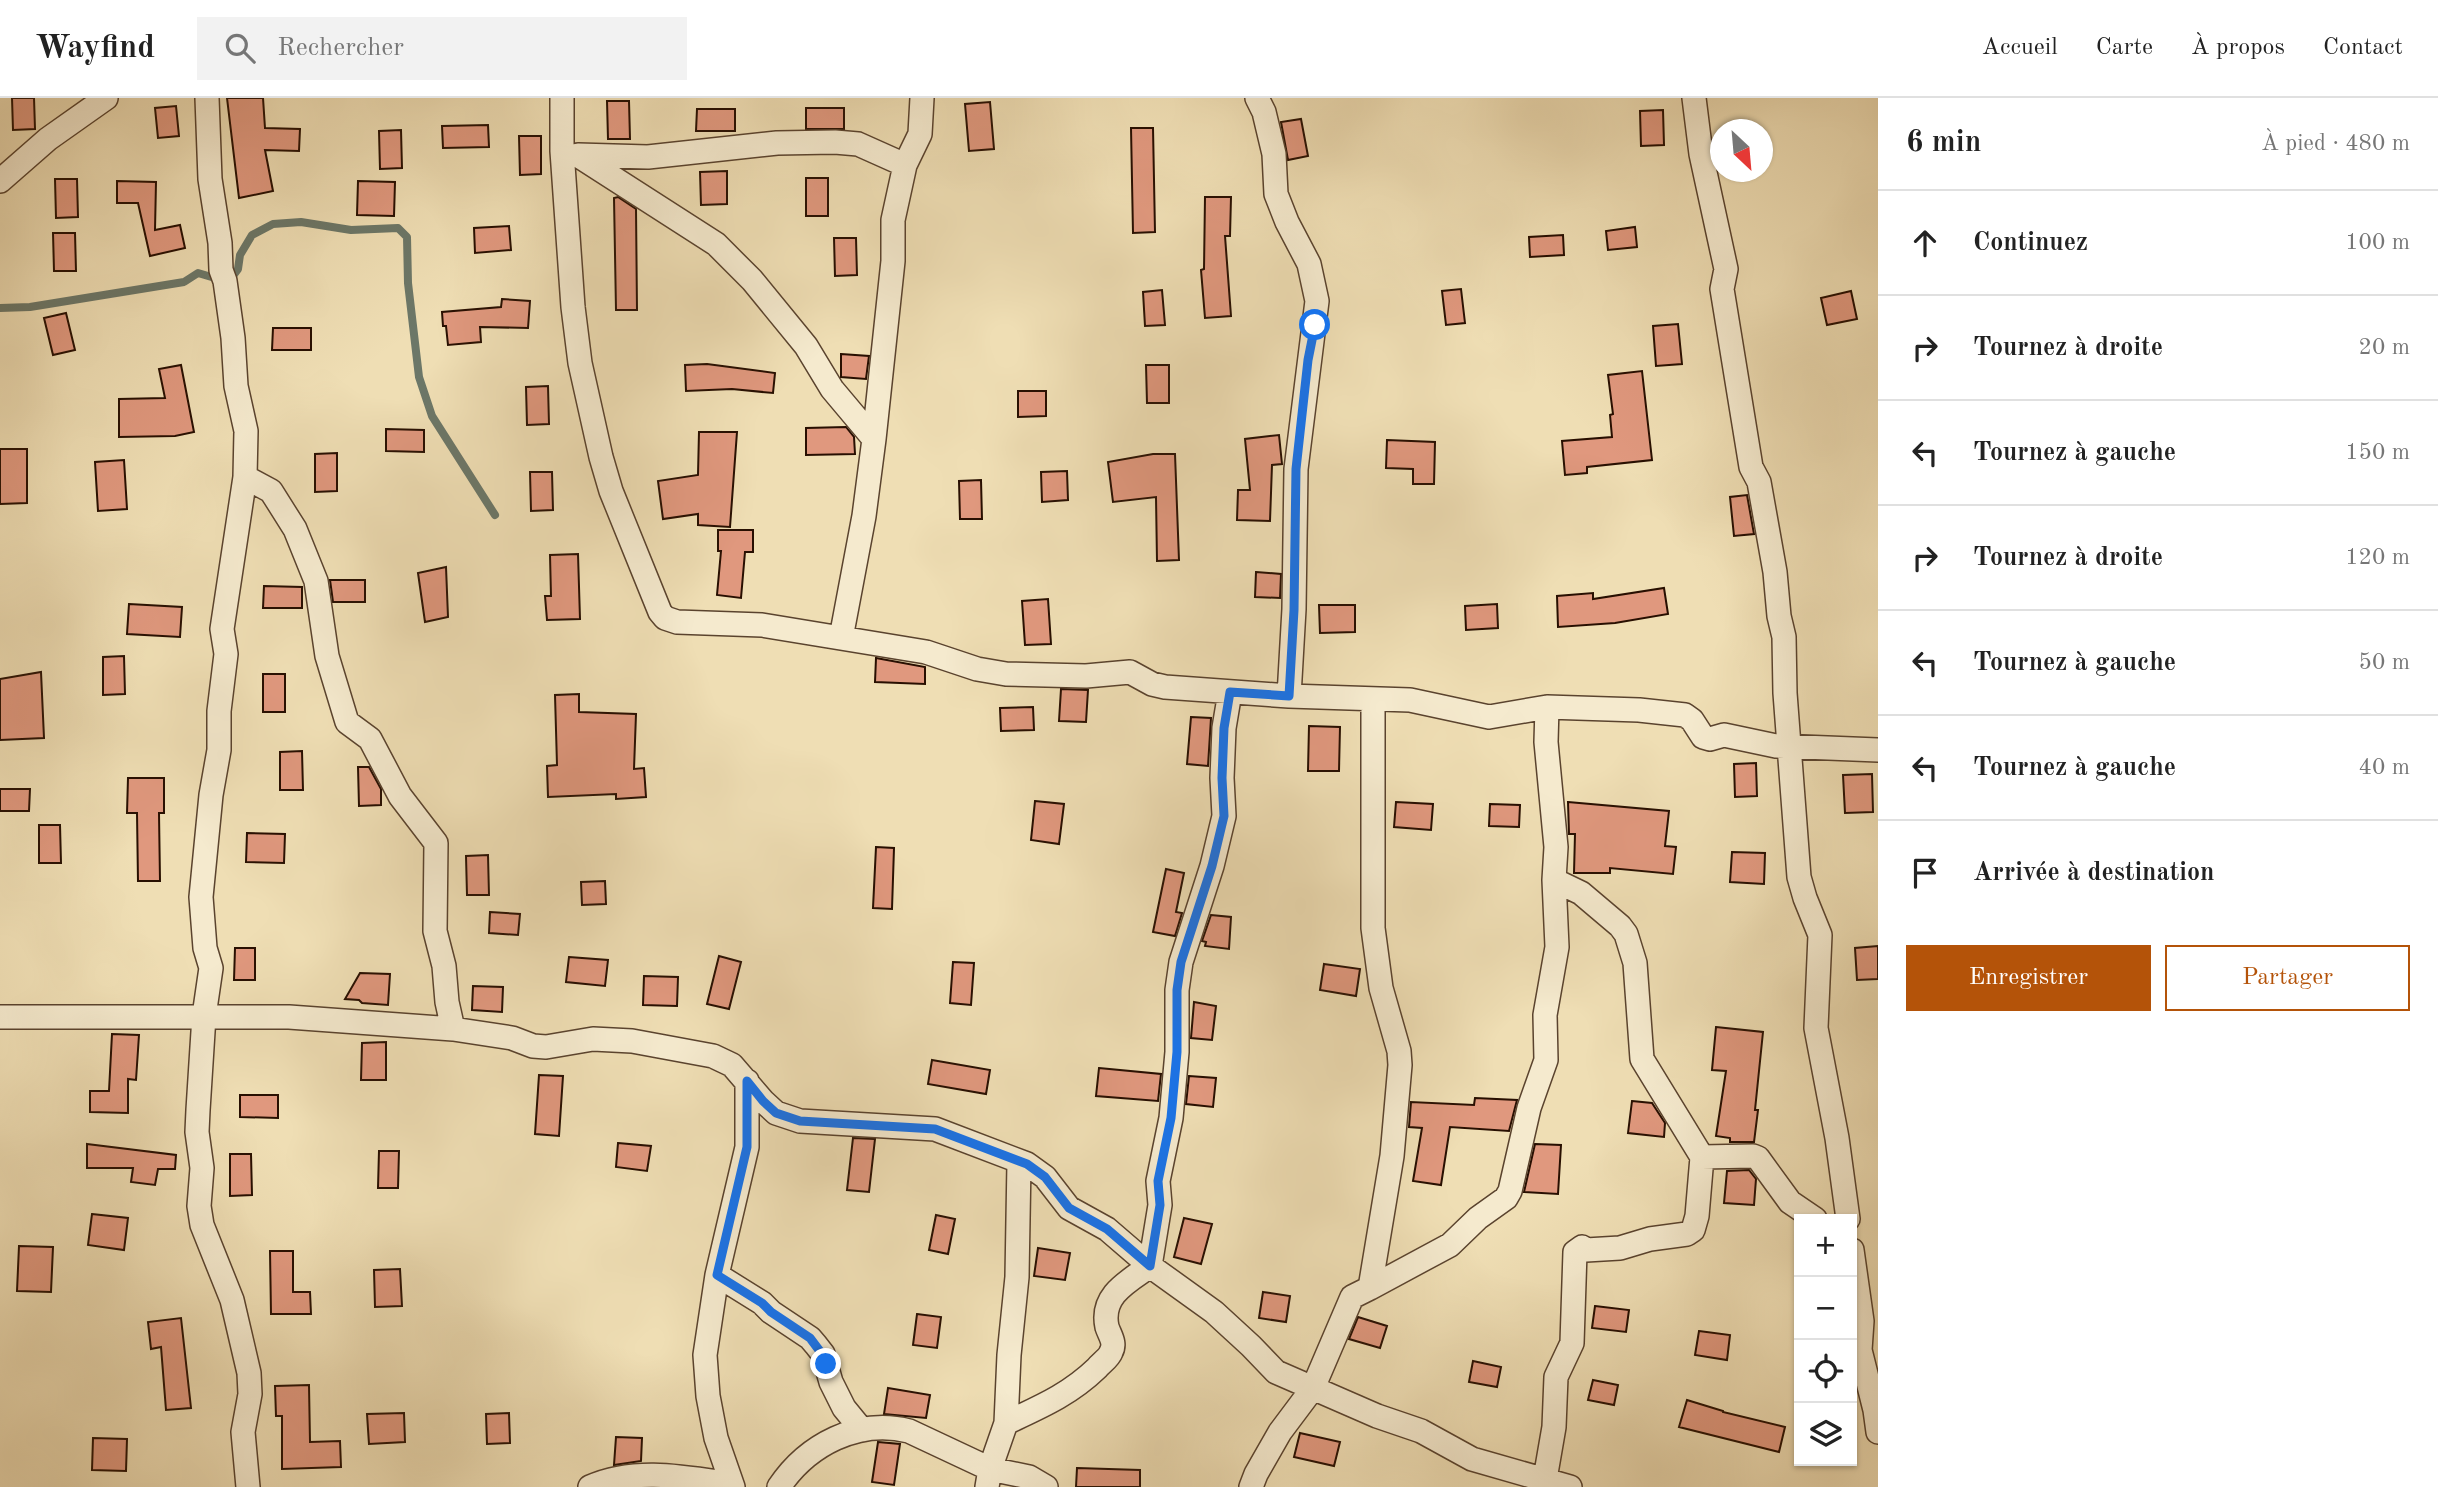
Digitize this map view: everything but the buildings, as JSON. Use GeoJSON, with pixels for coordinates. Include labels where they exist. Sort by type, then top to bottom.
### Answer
{"type":"FeatureCollection","features":[{"type":"Feature","properties":{"kind":"street"},"geometry":{"type":"LineString","coordinates":[[0,181],[48,139],[106,98]]}},
{"type":"Feature","properties":{"kind":"street"},"geometry":{"type":"LineString","coordinates":[[207,98],[210,179],[220,243],[221,270],[233,338],[236,386],[246,431],[245,477],[222,629],[226,654],[219,711],[219,750],[201,897],[205,947],[211,968],[204,1016],[197,1122],[202,1168],[199,1206],[202,1225],[232,1300],[249,1373],[250,1394],[243,1432],[248,1487]]}},
{"type":"Feature","properties":{"kind":"street"},"geometry":{"type":"LineString","coordinates":[[562,98],[570,153],[573,307],[580,363],[611,491],[665,618],[677,622],[762,625],[926,652],[1006,674],[1086,676],[1130,672],[1152,684],[1165,687],[1289,696],[1410,700],[1489,717],[1547,707],[1579,706],[1673,713],[1685,715],[1692,720],[1703,737],[1710,739],[1724,735],[1776,746],[1878,750]]}},
{"type":"Feature","properties":{"kind":"street"},"geometry":{"type":"LineString","coordinates":[[841,638],[864,516],[874,439],[893,261],[893,220],[905,165],[919,134],[922,98]]}},
{"type":"Feature","properties":{"kind":"street"},"geometry":{"type":"LineString","coordinates":[[1258,98],[1264,112],[1273,154],[1276,194],[1309,264],[1317,301],[1296,469],[1294,610],[1289,696]]}},
{"type":"Feature","properties":{"kind":"street"},"geometry":{"type":"LineString","coordinates":[[1694,98],[1701,154],[1726,269],[1722,289],[1751,467],[1759,482],[1784,637],[1785,693],[1799,877],[1820,935],[1815,1028],[1837,1138],[1847,1214]]}},
{"type":"Feature","properties":{"kind":"street"},"geometry":{"type":"LineString","coordinates":[[570,153],[648,157],[778,142],[835,142],[858,144],[905,165]]}},
{"type":"Feature","properties":{"kind":"street"},"geometry":{"type":"LineString","coordinates":[[570,153],[716,243],[752,281],[806,346],[832,389],[874,439]]}},
{"type":"Feature","properties":{"kind":"street"},"geometry":{"type":"LineString","coordinates":[[245,477],[271,491],[295,529],[316,581],[327,656],[347,722],[370,739],[400,796],[436,843],[435,931],[444,966],[453,1030]]}},
{"type":"Feature","properties":{"kind":"street"},"geometry":{"type":"LineString","coordinates":[[1006,1423],[1070,1392],[1111,1354],[1113,1339],[1107,1326],[1106,1312],[1110,1301],[1120,1286],[1150,1266],[1160,1205],[1158,1181],[1171,1118],[1177,1052],[1177,990],[1181,962],[1212,866],[1224,816],[1224,728],[1230,692]]}},
{"type":"Feature","properties":{"kind":"street"},"geometry":{"type":"LineString","coordinates":[[1370,1288],[1392,1156],[1400,1065],[1399,1051],[1381,988],[1373,928],[1373,699]]}},
{"type":"Feature","properties":{"kind":"street"},"geometry":{"type":"LineString","coordinates":[[1251,1487],[1280,1432],[1313,1388],[1352,1297],[1450,1245],[1478,1218],[1506,1198],[1510,1191],[1530,1108],[1546,1060],[1545,1015],[1558,947],[1554,880],[1556,847],[1546,742],[1547,707]]}},
{"type":"Feature","properties":{"kind":"street"},"geometry":{"type":"LineString","coordinates":[[1545,1479],[1555,1427],[1556,1377],[1572,1343],[1575,1252],[1581,1247],[1586,1250],[1620,1248],[1650,1238],[1687,1234],[1693,1230],[1698,1216],[1702,1157],[1642,1059],[1635,963],[1626,934],[1581,893],[1554,880]]}},
{"type":"Feature","properties":{"kind":"street"},"geometry":{"type":"LineString","coordinates":[[0,1017],[289,1017],[453,1030],[512,1038],[533,1046],[546,1047],[593,1039],[632,1041],[713,1056],[732,1065],[776,1113],[800,1121],[935,1129],[1027,1164],[1045,1177],[1069,1208],[1107,1229],[1150,1266],[1214,1312],[1276,1372],[1377,1416],[1421,1431],[1472,1459],[1570,1487]]}},
{"type":"Feature","properties":{"kind":"street"},"geometry":{"type":"LineString","coordinates":[[590,1487],[620,1477],[651,1475],[673,1475],[732,1485],[716,1438],[708,1396],[705,1355],[717,1275],[747,1147],[747,1081]]}},
{"type":"Feature","properties":{"kind":"street"},"geometry":{"type":"LineString","coordinates":[[1702,1157],[1758,1158],[1782,1194],[1808,1214]]}},
{"type":"Feature","properties":{"kind":"street"},"geometry":{"type":"LineString","coordinates":[[988,1478],[1006,1423],[1009,1355],[1017,1277],[1019,1162]]}},
{"type":"Feature","properties":{"kind":"street"},"geometry":{"type":"LineString","coordinates":[[717,1275],[810,1338],[822,1354],[844,1408],[862,1430]]}},
{"type":"Feature","properties":{"kind":"street"},"geometry":{"type":"LineString","coordinates":[[1855,1277],[1862,1321],[1860,1350],[1878,1432]]}},
{"type":"Feature","properties":{"kind":"street"},"geometry":{"type":"LineString","coordinates":[[779,1487],[790,1470],[813,1450],[862,1430],[895,1427],[909,1431],[988,1478],[1029,1477],[1046,1487]]}},
{"type":"Feature","properties":{"kind":"waterway"},"geometry":{"type":"LineString","coordinates":[[0,308],[30,307],[184,282],[198,273],[225,281],[238,269],[240,255],[252,235],[273,224],[301,222],[351,230],[398,228],[407,237],[408,283],[419,377],[432,416],[495,515]]}},
{"type":"Feature","properties":{"kind":"route"},"geometry":{"type":"LineString","coordinates":[[826,1364],[810,1338],[717,1275],[747,1147],[747,1081],[776,1113],[800,1121],[935,1129],[1027,1164],[1045,1177],[1069,1208],[1107,1229],[1150,1266],[1160,1205],[1158,1181],[1171,1118],[1177,1052],[1177,990],[1181,962],[1212,866],[1224,816],[1224,728],[1230,692],[1289,696],[1294,610],[1296,469],[1308,360],[1315,325]]}}]}
